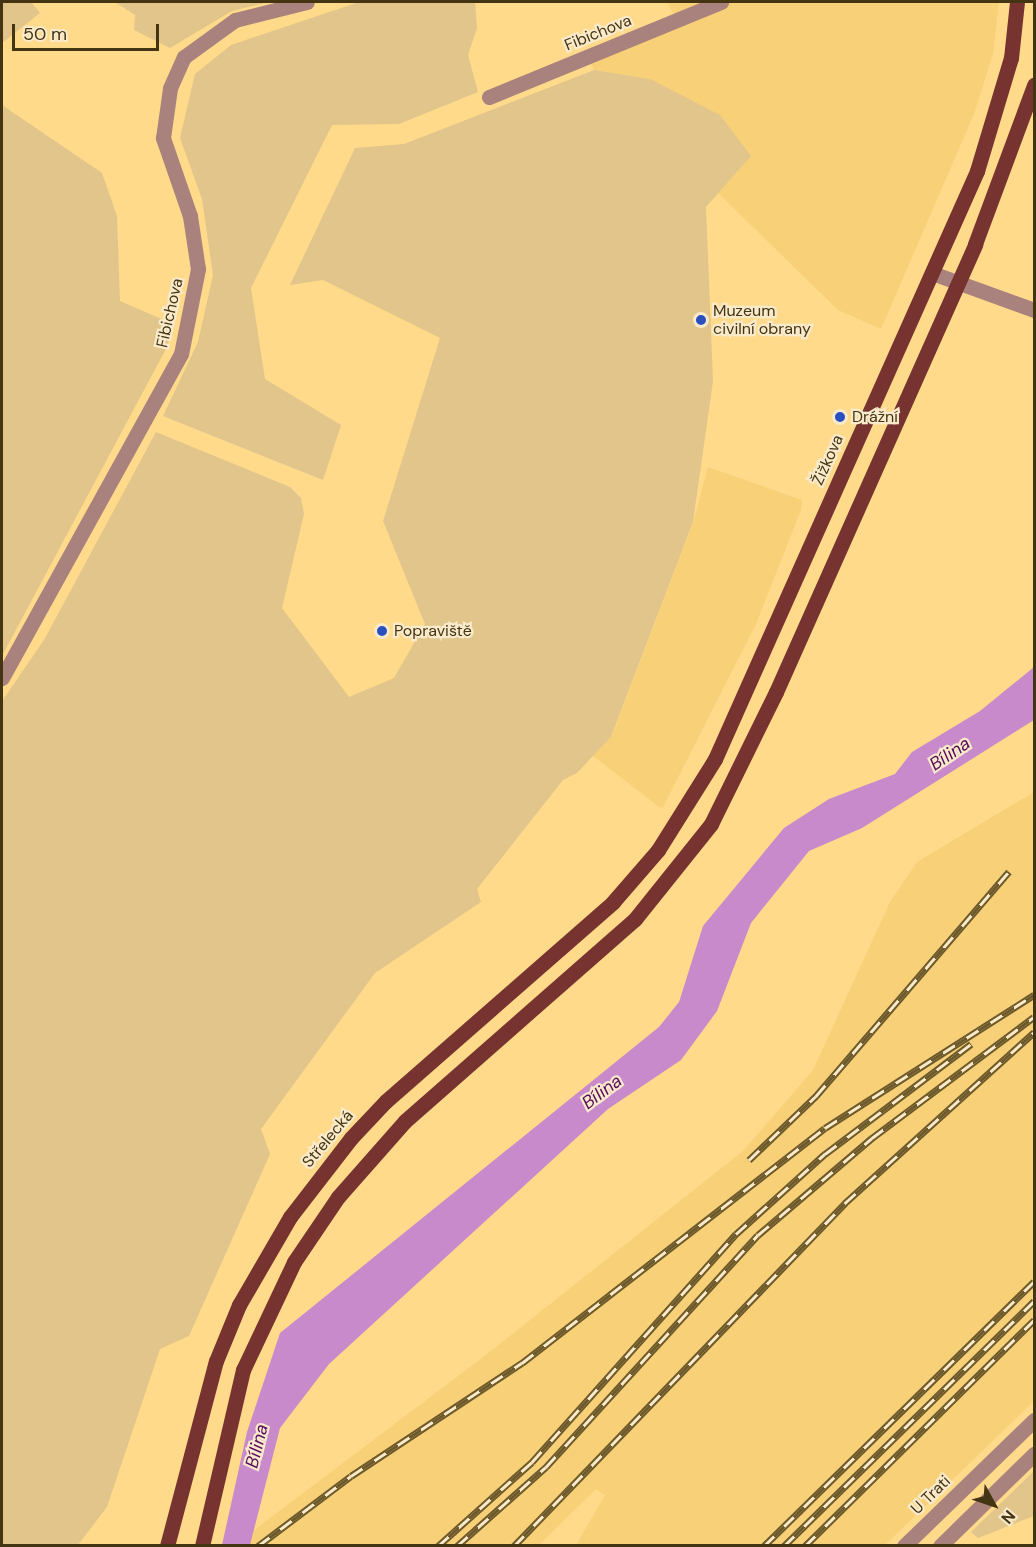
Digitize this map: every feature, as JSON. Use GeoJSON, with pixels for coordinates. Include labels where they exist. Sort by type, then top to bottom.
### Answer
{"type":"FeatureCollection","features":[{"type":"Feature","properties":{"kind":"main road","name":"Žižkova"},"geometry":{"type":"LineString","coordinates":[[658,850],[715,759],[932,273],[998,114],[1017,2]]}},
{"type":"Feature","properties":{"kind":"main road"},"geometry":{"type":"LineString","coordinates":[[202,1545],[243,1370],[294,1262],[338,1197],[405,1121],[635,919],[682,866],[743,763],[1002,181],[1035,85]]}},
{"type":"Feature","properties":{"kind":"main road","name":"Střelecká"},"geometry":{"type":"LineString","coordinates":[[167,1545],[216,1360],[269,1249],[313,1184],[386,1101],[613,902],[658,850]]}},
{"type":"Feature","properties":{"kind":"street","name":"Fibichova"},"geometry":{"type":"LineString","coordinates":[[2,678],[181,354],[198,269],[190,216],[163,138],[170,88],[184,57],[235,20],[307,2]]}},
{"type":"Feature","properties":{"kind":"street","name":"Fibichova"},"geometry":{"type":"LineString","coordinates":[[489,97],[721,2]]}},
{"type":"Feature","properties":{"kind":"street"},"geometry":{"type":"LineString","coordinates":[[932,273],[957,284],[1035,310]]}},
{"type":"Feature","properties":{"kind":"street","name":"U Trati"},"geometry":{"type":"LineString","coordinates":[[904,1545],[1035,1420]]}},
{"type":"Feature","properties":{"kind":"street"},"geometry":{"type":"LineString","coordinates":[[940,1545],[1035,1454]]}},
{"type":"Feature","properties":{"kind":"shaded area"},"geometry":{"type":"Polygon","coordinates":[[[2,2],[31,2],[40,13],[2,43],[2,2]]]}},
{"type":"Feature","properties":{"kind":"shaded area"},"geometry":{"type":"Polygon","coordinates":[[[115,2],[268,2],[232,11],[170,48],[134,30],[135,15],[115,2]]]}},
{"type":"Feature","properties":{"kind":"shaded area"},"geometry":{"type":"Polygon","coordinates":[[[359,2],[475,2],[477,28],[468,55],[478,92],[399,124],[332,125],[251,288],[265,379],[341,425],[323,480],[163,416],[198,342],[213,275],[202,199],[180,138],[195,74],[231,45],[359,2]]]}},
{"type":"Feature","properties":{"kind":"shaded area"},"geometry":{"type":"Polygon","coordinates":[[[667,2],[999,2],[993,54],[974,114],[881,329],[838,310],[718,193],[751,156],[650,79],[594,70],[590,62],[679,24],[667,2]]]}},
{"type":"Feature","properties":{"kind":"shaded area"},"geometry":{"type":"Polygon","coordinates":[[[594,70],[650,79],[720,115],[751,156],[706,207],[713,381],[693,522],[611,737],[577,773],[563,780],[477,889],[481,902],[375,973],[261,1129],[270,1154],[189,1336],[160,1349],[107,1507],[78,1545],[2,1545],[2,701],[44,640],[156,432],[290,487],[301,498],[304,514],[282,608],[349,697],[394,678],[425,624],[383,521],[440,338],[323,280],[290,285],[355,148],[404,144],[594,70]]]}},
{"type":"Feature","properties":{"kind":"shaded area"},"geometry":{"type":"Polygon","coordinates":[[[2,105],[102,173],[117,216],[120,301],[173,324],[167,347],[2,656],[2,105]]]}},
{"type":"Feature","properties":{"kind":"shaded area"},"geometry":{"type":"Polygon","coordinates":[[[708,467],[802,500],[801,510],[756,624],[662,809],[593,756],[612,736],[693,523],[708,467]]]}},
{"type":"Feature","properties":{"kind":"shaded area"},"geometry":{"type":"Polygon","coordinates":[[[1034,792],[1034,1401],[885,1545],[576,1545],[605,1495],[596,1489],[539,1545],[233,1546],[482,1358],[743,1151],[813,1070],[890,902],[917,862],[1034,792]]]}},
{"type":"Feature","properties":{"kind":"shaded area"},"geometry":{"type":"Polygon","coordinates":[[[1034,1471],[1034,1516],[978,1538],[971,1532],[1034,1471]]]}},
{"type":"Feature","properties":{"kind":"water","name":"Bílina"},"geometry":{"type":"Polygon","coordinates":[[[1034,667],[1034,720],[862,828],[809,851],[751,923],[717,1011],[681,1060],[608,1109],[329,1364],[280,1428],[250,1545],[222,1545],[247,1432],[280,1333],[659,1027],[679,1002],[703,926],[784,828],[829,799],[895,774],[912,752],[980,711],[1034,667]]]}},
{"type":"Feature","properties":{"kind":"railway"},"geometry":{"type":"LineString","coordinates":[[749,1160],[816,1096],[1009,872]]}},
{"type":"Feature","properties":{"kind":"railway"},"geometry":{"type":"LineString","coordinates":[[258,1546],[351,1476],[522,1363],[825,1128],[1034,995]]}},
{"type":"Feature","properties":{"kind":"railway"},"geometry":{"type":"LineString","coordinates":[[457,1546],[546,1467],[758,1235],[872,1138],[1034,1017]]}},
{"type":"Feature","properties":{"kind":"railway"},"geometry":{"type":"LineString","coordinates":[[514,1546],[845,1203],[1034,1032]]}},
{"type":"Feature","properties":{"kind":"railway"},"geometry":{"type":"LineString","coordinates":[[438,1546],[532,1462],[736,1234],[825,1154],[971,1044]]}},
{"type":"Feature","properties":{"kind":"railway"},"geometry":{"type":"LineString","coordinates":[[764,1546],[1034,1282]]}},
{"type":"Feature","properties":{"kind":"railway"},"geometry":{"type":"LineString","coordinates":[[784,1546],[1034,1301]]}},
{"type":"Feature","properties":{"kind":"railway"},"geometry":{"type":"LineString","coordinates":[[805,1546],[1034,1320]]}},
{"type":"Feature","properties":{"kind":"place","name":"Muzeum civilní obrany"},"geometry":{"type":"Point","coordinates":[701,320]}},
{"type":"Feature","properties":{"kind":"place","name":"Drážní"},"geometry":{"type":"Point","coordinates":[840,417]}},
{"type":"Feature","properties":{"kind":"place","name":"Popraviště"},"geometry":{"type":"Point","coordinates":[382,631]}}]}
